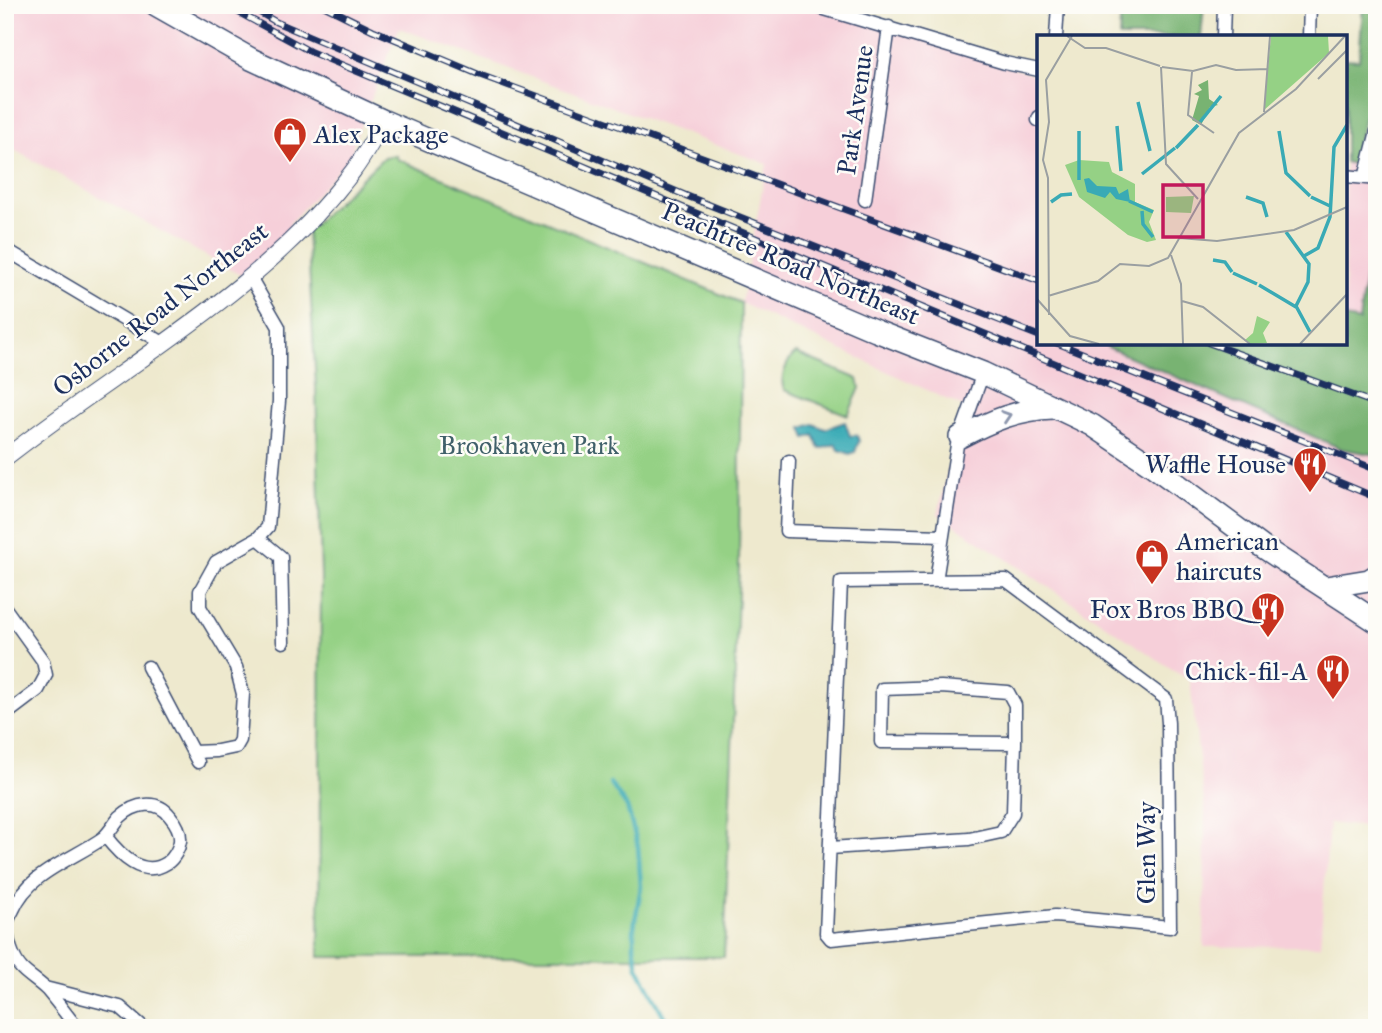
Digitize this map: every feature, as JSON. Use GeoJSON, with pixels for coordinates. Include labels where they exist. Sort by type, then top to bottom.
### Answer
{"type":"FeatureCollection","features":[{"type":"Feature","properties":{"kind":"highway","name":"Peachtree Road Northeast"},"geometry":{"type":"LineString","coordinates":[[156,5],[251,59],[384,121],[876,331],[983,373],[1091,425],[1153,466],[1261,546],[1377,622]]}},
{"type":"Feature","properties":{"kind":"highway"},"geometry":{"type":"LineString","coordinates":[[960,437],[1007,415],[1029,409],[1056,408]]}},
{"type":"Feature","properties":{"kind":"highway"},"geometry":{"type":"LineString","coordinates":[[1326,587],[1369,580],[1377,575]]}},
{"type":"Feature","properties":{"kind":"street"},"geometry":{"type":"LineString","coordinates":[[811,5],[1005,63],[1037,70]]}},
{"type":"Feature","properties":{"kind":"street"},"geometry":{"type":"LineString","coordinates":[[1056,35],[1058,5]]}},
{"type":"Feature","properties":{"kind":"street"},"geometry":{"type":"LineString","coordinates":[[1223,35],[1224,5]]}},
{"type":"Feature","properties":{"kind":"street"},"geometry":{"type":"LineString","coordinates":[[1309,35],[1310,5]]}},
{"type":"Feature","properties":{"kind":"street","name":"Park Avenue"},"geometry":{"type":"LineString","coordinates":[[865,200],[889,27]]}},
{"type":"Feature","properties":{"kind":"street","name":"Osborne Road Northeast"},"geometry":{"type":"LineString","coordinates":[[5,458],[250,277],[335,193],[355,169],[384,121]]}},
{"type":"Feature","properties":{"kind":"street"},"geometry":{"type":"LineString","coordinates":[[1347,176],[1371,178],[1377,131]]}},
{"type":"Feature","properties":{"kind":"street"},"geometry":{"type":"LineString","coordinates":[[5,249],[163,343]]}},
{"type":"Feature","properties":{"kind":"street"},"geometry":{"type":"LineString","coordinates":[[148,667],[196,757],[236,747],[240,740],[243,694],[236,667],[200,607],[200,591],[216,562],[258,538],[268,527],[279,401],[279,327],[250,277]]}},
{"type":"Feature","properties":{"kind":"street"},"geometry":{"type":"LineString","coordinates":[[936,581],[960,437],[983,373]]}},
{"type":"Feature","properties":{"kind":"street"},"geometry":{"type":"LineString","coordinates":[[789,461],[786,531],[942,536]]}},
{"type":"Feature","properties":{"kind":"street"},"geometry":{"type":"LineString","coordinates":[[258,538],[281,557],[283,642]]}},
{"type":"Feature","properties":{"kind":"street","name":"Glen Way"},"geometry":{"type":"LineString","coordinates":[[1006,580],[1166,699],[1170,927],[1055,916],[831,939],[826,933],[830,848],[841,582],[1006,580]]}},
{"type":"Feature","properties":{"kind":"street"},"geometry":{"type":"LineString","coordinates":[[5,608],[43,662],[46,675],[38,690],[5,715]]}},
{"type":"Feature","properties":{"kind":"street"},"geometry":{"type":"LineString","coordinates":[[830,848],[970,839],[1001,832],[1013,813],[1015,743],[1015,705],[1008,692],[941,687],[881,689],[881,742],[1015,743]]}},
{"type":"Feature","properties":{"kind":"street"},"geometry":{"type":"LineString","coordinates":[[77,1028],[45,988],[20,968],[10,948],[7,923],[18,897],[35,880],[105,836],[130,809],[147,804],[160,806],[179,830],[180,843],[170,860],[154,868],[146,868],[123,857],[105,836]]}},
{"type":"Feature","properties":{"kind":"street"},"geometry":{"type":"LineString","coordinates":[[45,988],[120,1007],[144,1028]]}},
{"type":"Feature","properties":{"kind":"street"},"geometry":{"type":"LineString","coordinates":[[67,1016],[82,996]]}},
{"type":"Feature","properties":{"kind":"shaded area"},"geometry":{"type":"Polygon","coordinates":[[[5,5],[818,5],[1037,76],[1037,345],[1347,345],[1347,162],[1377,170],[1377,828],[1329,823],[1320,946],[1204,947],[1205,810],[1190,681],[938,514],[963,407],[741,303],[767,164],[399,28],[353,144],[353,154],[289,224],[307,231],[246,278],[5,145],[5,5]]]}},
{"type":"Feature","properties":{"kind":"green space"},"geometry":{"type":"Polygon","coordinates":[[[1121,5],[1204,5],[1201,35],[1119,35],[1121,5]]]}},
{"type":"Feature","properties":{"kind":"green space"},"geometry":{"type":"Polygon","coordinates":[[[1363,5],[1377,5],[1376,77],[1352,164],[1347,163],[1347,59],[1359,60],[1363,5]]]}},
{"type":"Feature","properties":{"kind":"green space","name":"Brookhaven Park"},"geometry":{"type":"Polygon","coordinates":[[[396,155],[397,159],[741,303],[739,567],[724,957],[319,957],[321,575],[316,386],[307,231],[384,157],[396,155]]]}},
{"type":"Feature","properties":{"kind":"green space"},"geometry":{"type":"Polygon","coordinates":[[[1376,199],[1377,455],[1342,449],[1107,347],[1347,345],[1347,318],[1359,321],[1376,199]]]}},
{"type":"Feature","properties":{"kind":"green space"},"geometry":{"type":"Polygon","coordinates":[[[796,353],[858,379],[860,388],[848,415],[784,390],[782,380],[785,370],[796,353]]]}},
{"type":"Feature","properties":{"kind":"water"},"geometry":{"type":"Polygon","coordinates":[[[845,422],[850,436],[857,435],[859,441],[855,452],[850,454],[839,450],[836,444],[820,449],[814,435],[806,438],[802,428],[813,424],[825,429],[845,422]]]}},
{"type":"Feature","properties":{"kind":"waterway"},"geometry":{"type":"LineString","coordinates":[[610,783],[627,807],[638,846],[641,887],[634,927],[638,967],[670,1028]]}},
{"type":"Feature","properties":{"kind":"railway"},"geometry":{"type":"LineString","coordinates":[[225,5],[311,52],[1377,498]]}},
{"type":"Feature","properties":{"kind":"railway"},"geometry":{"type":"LineString","coordinates":[[247,5],[276,22],[687,196],[1037,335]]}},
{"type":"Feature","properties":{"kind":"railway"},"geometry":{"type":"LineString","coordinates":[[322,5],[373,30],[480,75],[1037,280]]}},
{"type":"Feature","properties":{"kind":"railway"},"geometry":{"type":"LineString","coordinates":[[1062,345],[1377,470]]}},
{"type":"Feature","properties":{"kind":"railway"},"geometry":{"type":"LineString","coordinates":[[1215,345],[1377,404]]}},
{"type":"Feature","properties":{"kind":"place","name":"Alex Package"},"geometry":{"type":"Point","coordinates":[290,164]}},
{"type":"Feature","properties":{"kind":"place","name":"Waffle House"},"geometry":{"type":"Point","coordinates":[1310,494]}},
{"type":"Feature","properties":{"kind":"place","name":"American haircuts"},"geometry":{"type":"Point","coordinates":[1152,586]}},
{"type":"Feature","properties":{"kind":"place","name":"Fox Bros BBQ"},"geometry":{"type":"Point","coordinates":[1268,639]}},
{"type":"Feature","properties":{"kind":"place","name":"Chick-fil-A"},"geometry":{"type":"Point","coordinates":[1333,701]}}]}
